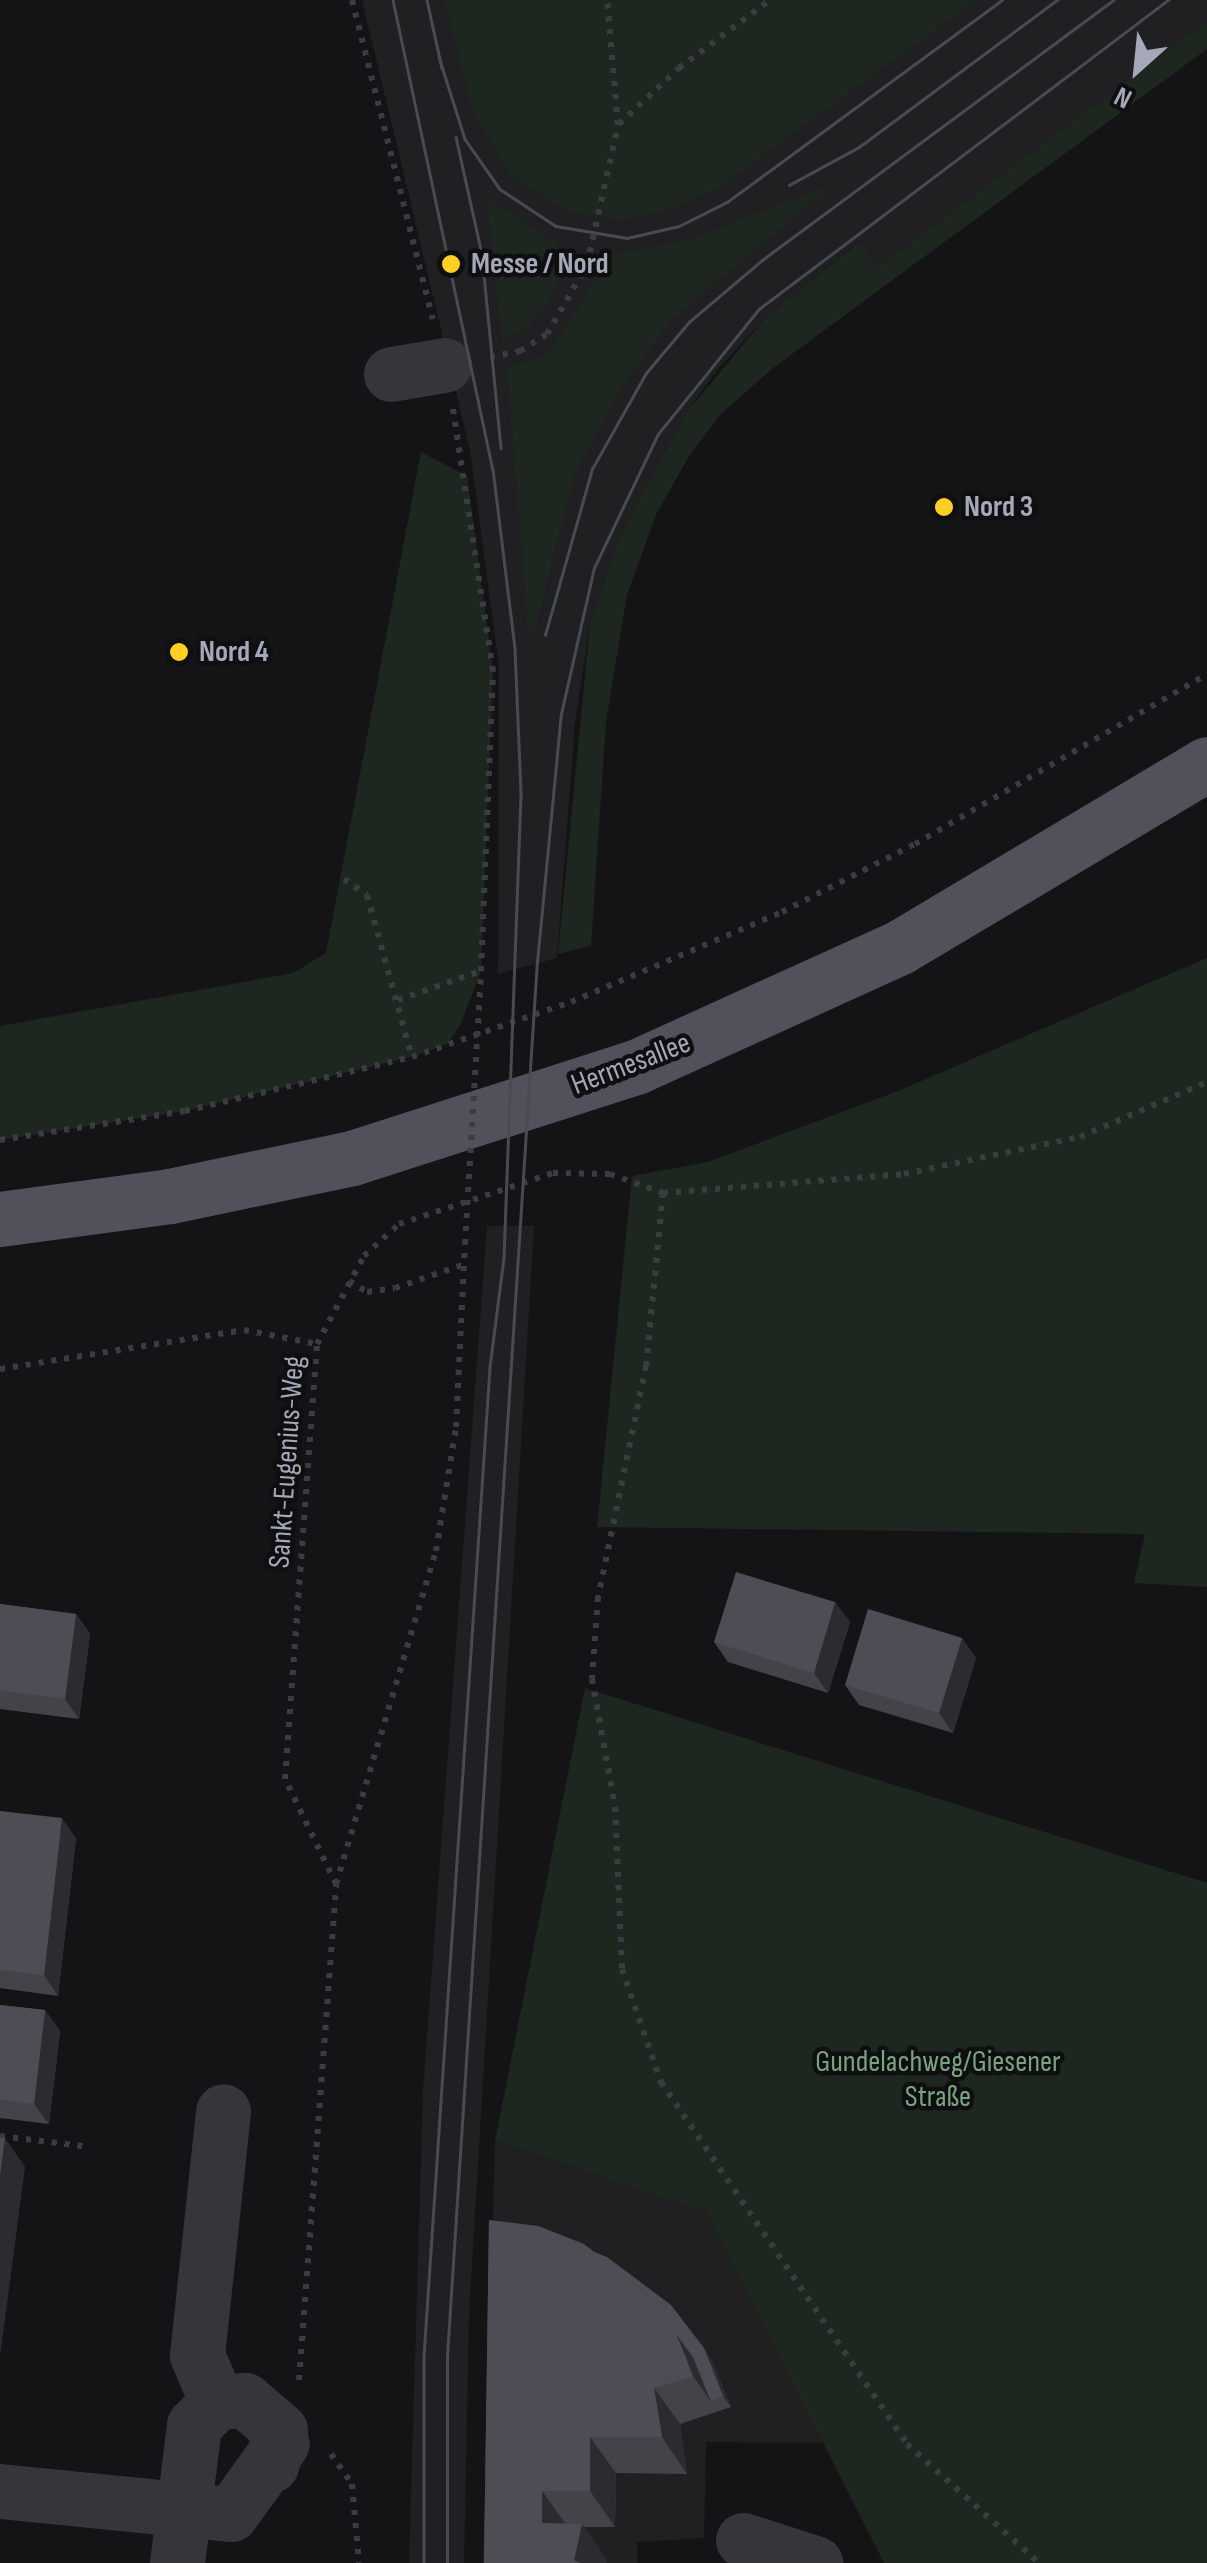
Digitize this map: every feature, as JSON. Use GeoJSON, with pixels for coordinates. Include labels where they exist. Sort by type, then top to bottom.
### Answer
{"type":"FeatureCollection","features":[{"type":"Feature","properties":{"kind":"main road","name":"Hermesallee"},"geometry":{"type":"LineString","coordinates":[[0,1219],[170,1196],[352,1158],[638,1066],[900,948],[1207,764]]}},
{"type":"Feature","properties":{"kind":"street"},"geometry":{"type":"LineString","coordinates":[[391,374],[444,364]]}},
{"type":"Feature","properties":{"kind":"street"},"geometry":{"type":"LineString","coordinates":[[217,2402],[197,2355],[223,2111]]}},
{"type":"Feature","properties":{"kind":"street"},"geometry":{"type":"LineString","coordinates":[[0,2490],[184,2509],[231,2514],[277,2454],[280,2430],[266,2413],[246,2400],[217,2402],[194,2425],[184,2509],[177,2563]]}},
{"type":"Feature","properties":{"kind":"street"},"geometry":{"type":"LineString","coordinates":[[744,2540],[815,2563]]}},
{"type":"Feature","properties":{"kind":"path"},"geometry":{"type":"LineString","coordinates":[[298,2389],[336,1884],[436,1550],[456,1428],[493,672],[444,364],[352,0]]}},
{"type":"Feature","properties":{"kind":"path"},"geometry":{"type":"LineString","coordinates":[[444,364],[520,351],[554,326],[588,265],[618,125],[607,0]]}},
{"type":"Feature","properties":{"kind":"path"},"geometry":{"type":"LineString","coordinates":[[618,125],[679,68],[770,0]]}},
{"type":"Feature","properties":{"kind":"path"},"geometry":{"type":"LineString","coordinates":[[0,1140],[185,1111],[412,1057],[571,1002],[782,912],[915,844],[1207,674]]}},
{"type":"Feature","properties":{"kind":"path"},"geometry":{"type":"LineString","coordinates":[[344,880],[367,894],[412,1057]]}},
{"type":"Feature","properties":{"kind":"path"},"geometry":{"type":"LineString","coordinates":[[398,1000],[481,971]]}},
{"type":"Feature","properties":{"kind":"path","name":"Sankt-Eugenius-Weg"},"geometry":{"type":"LineString","coordinates":[[336,1884],[284,1779],[317,1344],[364,1256],[398,1224],[554,1173],[610,1174],[663,1193],[904,1174],[1080,1137],[1207,1082]]}},
{"type":"Feature","properties":{"kind":"path"},"geometry":{"type":"LineString","coordinates":[[663,1193],[646,1366],[598,1597],[592,1678],[615,1807],[622,1969],[662,2082],[907,2444],[1040,2563]]}},
{"type":"Feature","properties":{"kind":"path"},"geometry":{"type":"LineString","coordinates":[[350,1281],[366,1292],[395,1288],[465,1264]]}},
{"type":"Feature","properties":{"kind":"path"},"geometry":{"type":"LineString","coordinates":[[0,1369],[244,1330],[317,1344]]}},
{"type":"Feature","properties":{"kind":"path"},"geometry":{"type":"LineString","coordinates":[[0,2136],[90,2147]]}},
{"type":"Feature","properties":{"kind":"path"},"geometry":{"type":"LineString","coordinates":[[277,2454],[312,2428],[352,2484],[359,2563]]}},
{"type":"Feature","properties":{"kind":"shaded area"},"geometry":{"type":"Polygon","coordinates":[[[362,0],[1207,0],[1207,21],[878,268],[858,242],[767,316],[718,369],[686,413],[619,538],[590,624],[575,723],[557,958],[498,974],[499,666],[470,450],[362,0]]]}},
{"type":"Feature","properties":{"kind":"shaded area"},"geometry":{"type":"Polygon","coordinates":[[[487,1226],[534,1226],[469,2315],[464,2563],[409,2563],[423,2090],[487,1226]]]}},
{"type":"Feature","properties":{"kind":"shaded area"},"geometry":{"type":"Polygon","coordinates":[[[495,2141],[706,2212],[823,2443],[706,2442],[704,2538],[637,2542],[637,2563],[483,2563],[495,2141]]]}},
{"type":"Feature","properties":{"kind":"green space"},"geometry":{"type":"Polygon","coordinates":[[[445,0],[976,0],[721,186],[663,212],[620,220],[567,211],[512,176],[473,111],[445,0]]]}},
{"type":"Feature","properties":{"kind":"green space"},"geometry":{"type":"Polygon","coordinates":[[[1207,21],[1207,49],[773,368],[720,415],[689,456],[656,515],[627,595],[606,722],[591,946],[558,954],[590,624],[619,538],[686,413],[767,316],[859,242],[879,267],[1207,21]]]}},
{"type":"Feature","properties":{"kind":"green space"},"geometry":{"type":"Polygon","coordinates":[[[835,183],[672,319],[620,389],[575,474],[534,630],[528,631],[507,368],[548,355],[611,255],[688,240],[835,183]]]}},
{"type":"Feature","properties":{"kind":"green space"},"geometry":{"type":"Polygon","coordinates":[[[486,197],[556,243],[565,261],[548,302],[527,328],[503,341],[486,197]]]}},
{"type":"Feature","properties":{"kind":"green space"},"geometry":{"type":"Polygon","coordinates":[[[421,452],[467,476],[493,671],[481,971],[460,1026],[447,1044],[412,1057],[185,1111],[0,1140],[0,1026],[293,973],[326,953],[421,452]]]}},
{"type":"Feature","properties":{"kind":"green space"},"geometry":{"type":"Polygon","coordinates":[[[1207,958],[1207,1587],[1134,1583],[1145,1534],[597,1527],[632,1176],[708,1162],[898,1091],[1207,958]]]}},
{"type":"Feature","properties":{"kind":"green space","name":"Gundelachweg/Giesener Straße"},"geometry":{"type":"Polygon","coordinates":[[[585,1688],[1207,1883],[1207,2563],[884,2563],[706,2212],[495,2141],[585,1688]]]}},
{"type":"Feature","properties":{"kind":"building"},"geometry":{"type":"Polygon","coordinates":[[[736,1572],[835,1602],[814,1673],[714,1642],[736,1572]]]}},
{"type":"Feature","properties":{"kind":"building"},"geometry":{"type":"Polygon","coordinates":[[[0,1604],[76,1614],[65,1699],[0,1690],[0,1604]]]}},
{"type":"Feature","properties":{"kind":"building"},"geometry":{"type":"Polygon","coordinates":[[[868,1609],[962,1638],[939,1713],[845,1685],[868,1609]]]}},
{"type":"Feature","properties":{"kind":"building"},"geometry":{"type":"Polygon","coordinates":[[[0,1811],[62,1818],[44,1975],[0,1970],[0,1811]]]}},
{"type":"Feature","properties":{"kind":"building"},"geometry":{"type":"Polygon","coordinates":[[[0,2005],[45,2010],[34,2104],[0,2099],[0,2005]]]}},
{"type":"Feature","properties":{"kind":"building"},"geometry":{"type":"Polygon","coordinates":[[[0,2138],[5,2138],[0,2177],[0,2138]]]}},
{"type":"Feature","properties":{"kind":"building"},"geometry":{"type":"Polygon","coordinates":[[[489,2220],[538,2226],[584,2244],[644,2291],[675,2331],[693,2376],[654,2388],[662,2437],[590,2437],[590,2491],[542,2491],[542,2523],[582,2524],[574,2560],[580,2563],[484,2563],[489,2220]]]}},
{"type":"Feature","properties":{"kind":"building"},"geometry":{"type":"Polygon","coordinates":[[[592,2251],[607,2257],[671,2305],[704,2348],[723,2396],[711,2402],[693,2357],[644,2291],[592,2251]]]}},
{"type":"Feature","properties":{"kind":"tram line"},"geometry":{"type":"LineString","coordinates":[[393,0],[493,469],[515,649],[521,795],[504,1258],[490,1368],[424,2356],[424,2563]]}},
{"type":"Feature","properties":{"kind":"tram line"},"geometry":{"type":"LineString","coordinates":[[427,0],[442,68]]}},
{"type":"Feature","properties":{"kind":"tram line"},"geometry":{"type":"LineString","coordinates":[[439,57],[465,139],[500,189],[556,226],[627,238],[679,226],[727,202],[1002,0]]}},
{"type":"Feature","properties":{"kind":"tram line"},"geometry":{"type":"LineString","coordinates":[[789,185],[859,147],[1057,0]]}},
{"type":"Feature","properties":{"kind":"tram line"},"geometry":{"type":"LineString","coordinates":[[545,635],[592,469],[646,373],[689,322],[762,260],[1113,0]]}},
{"type":"Feature","properties":{"kind":"tram line"},"geometry":{"type":"LineString","coordinates":[[447,2563],[447,2356],[537,962],[561,714],[594,568],[658,434],[759,309],[1168,0]]}},
{"type":"Feature","properties":{"kind":"tram line"},"geometry":{"type":"LineString","coordinates":[[456,137],[482,254],[501,448]]}},
{"type":"Feature","properties":{"kind":"place","name":"Messe / Nord"},"geometry":{"type":"Point","coordinates":[451,264]}},
{"type":"Feature","properties":{"kind":"place","name":"Nord 3"},"geometry":{"type":"Point","coordinates":[944,507]}},
{"type":"Feature","properties":{"kind":"place","name":"Nord 4"},"geometry":{"type":"Point","coordinates":[179,652]}}]}
